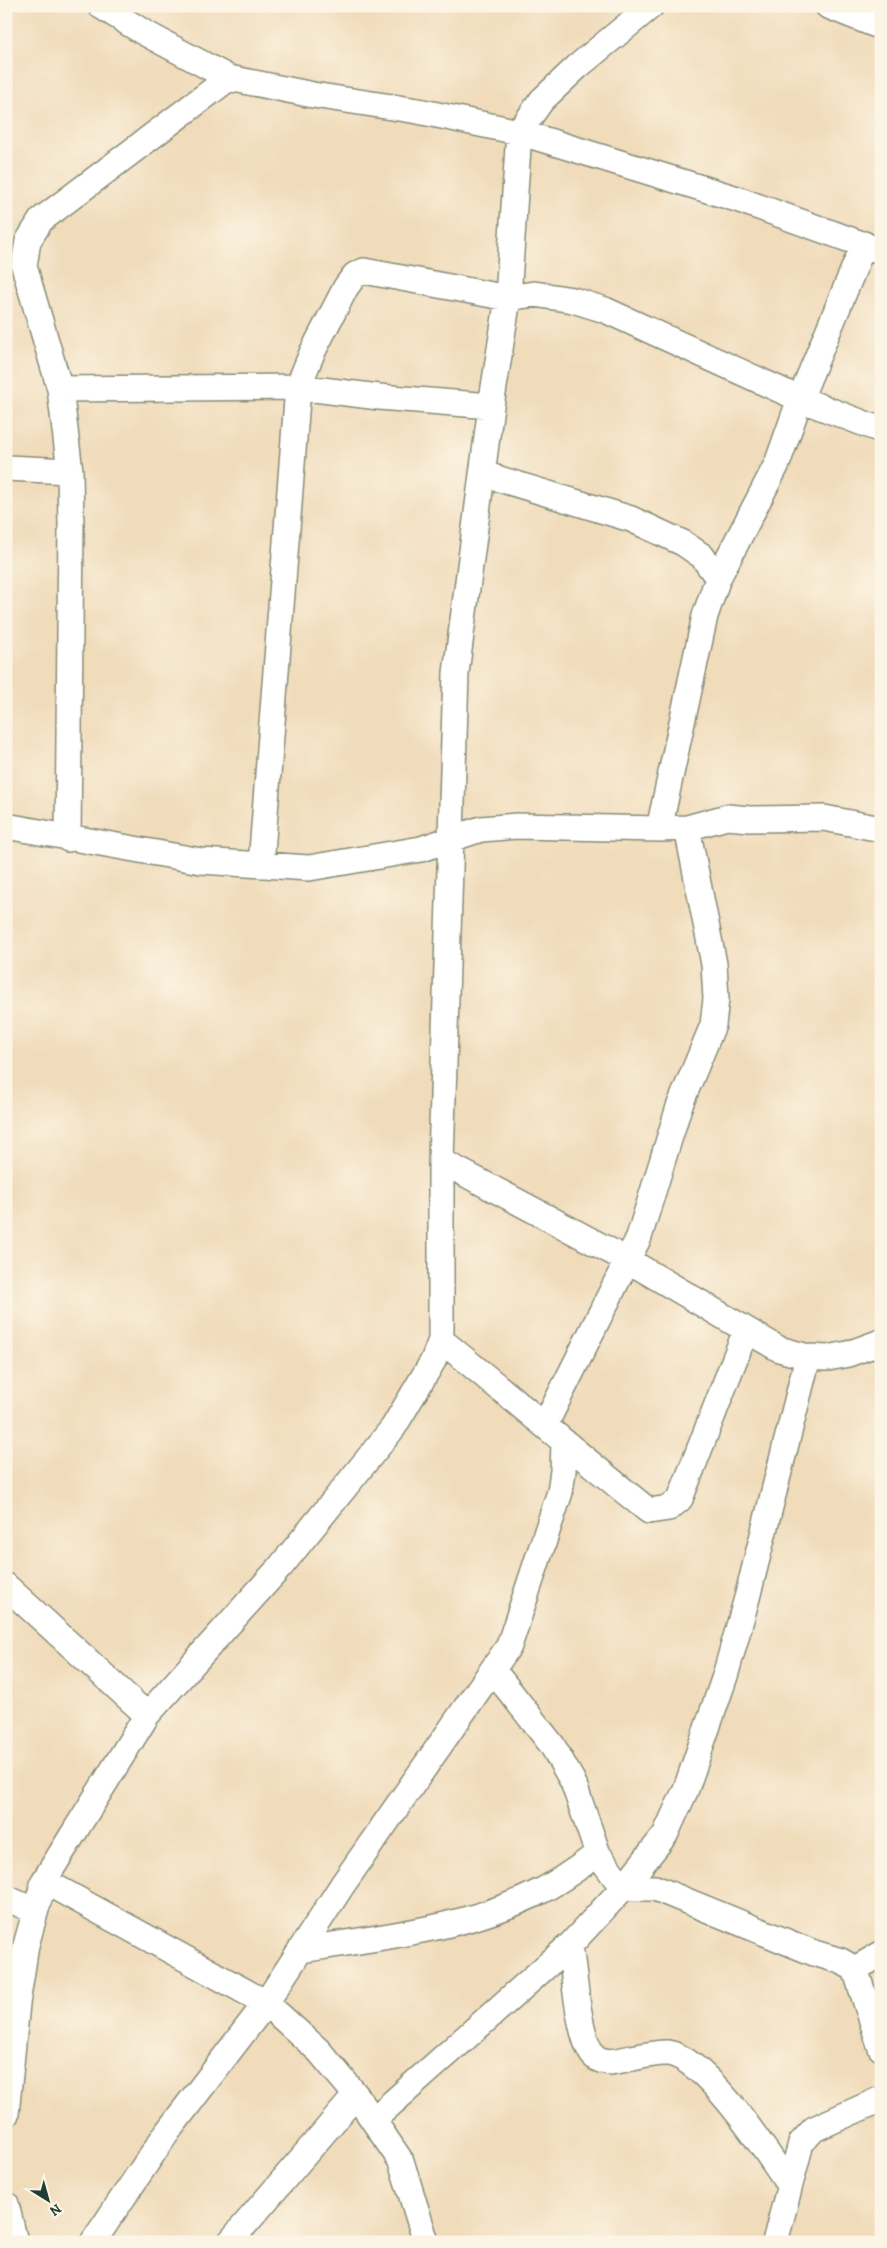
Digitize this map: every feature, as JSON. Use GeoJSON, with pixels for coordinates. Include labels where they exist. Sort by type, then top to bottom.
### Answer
{"type":"FeatureCollection","features":[{"type":"Feature","properties":{"kind":"street"},"geometry":{"type":"LineString","coordinates":[[101,6],[143,32],[229,78],[313,95],[418,111],[519,132],[737,199],[872,248],[800,399],[777,464],[718,578],[705,616],[659,830]]}},
{"type":"Feature","properties":{"kind":"street"},"geometry":{"type":"LineString","coordinates":[[6,2114],[18,1994],[26,1946],[44,1881],[147,1715],[281,1566],[393,1428],[433,1361],[442,1340],[440,1162],[456,673],[491,406],[508,298],[519,132],[549,94],[634,18],[651,6]]}},
{"type":"Feature","properties":{"kind":"street"},"geometry":{"type":"LineString","coordinates":[[828,6],[881,28]]}},
{"type":"Feature","properties":{"kind":"street"},"geometry":{"type":"LineString","coordinates":[[68,838],[72,526],[70,471],[60,389],[24,266],[28,241],[41,220],[229,78]]}},
{"type":"Feature","properties":{"kind":"street"},"geometry":{"type":"LineString","coordinates":[[262,865],[298,387],[330,316],[355,275],[364,271],[508,298],[534,294],[573,300],[605,310],[800,399],[881,430]]}},
{"type":"Feature","properties":{"kind":"street"},"geometry":{"type":"LineString","coordinates":[[60,389],[298,387],[379,397],[491,406]]}},
{"type":"Feature","properties":{"kind":"street"},"geometry":{"type":"LineString","coordinates":[[6,468],[70,471]]}},
{"type":"Feature","properties":{"kind":"street"},"geometry":{"type":"LineString","coordinates":[[483,474],[630,519],[683,543],[702,556],[718,578]]}},
{"type":"Feature","properties":{"kind":"street"},"geometry":{"type":"LineString","coordinates":[[6,826],[201,861],[309,868],[421,849],[481,829],[517,826],[659,830],[687,828],[727,817],[750,819],[824,818],[881,829]]}},
{"type":"Feature","properties":{"kind":"street"},"geometry":{"type":"LineString","coordinates":[[545,1425],[629,1261],[647,1216],[654,1184],[679,1107],[713,1025],[716,998],[714,964],[687,828]]}},
{"type":"Feature","properties":{"kind":"street"},"geometry":{"type":"LineString","coordinates":[[440,1162],[629,1261],[779,1349],[808,1357],[828,1358],[848,1354],[881,1342]]}},
{"type":"Feature","properties":{"kind":"street"},"geometry":{"type":"LineString","coordinates":[[442,1340],[564,1443],[649,1511],[669,1508],[680,1499],[746,1330]]}},
{"type":"Feature","properties":{"kind":"street"},"geometry":{"type":"LineString","coordinates":[[373,2120],[570,1945],[623,1888],[665,1835],[686,1789],[724,1676],[747,1598],[808,1357]]}},
{"type":"Feature","properties":{"kind":"street"},"geometry":{"type":"LineString","coordinates":[[93,2242],[168,2131],[266,2003],[343,1884],[509,1646],[560,1492],[564,1443]]}},
{"type":"Feature","properties":{"kind":"street"},"geometry":{"type":"LineString","coordinates":[[6,1586],[147,1715]]}},
{"type":"Feature","properties":{"kind":"street"},"geometry":{"type":"LineString","coordinates":[[493,1670],[552,1745],[573,1782],[598,1854],[623,1888]]}},
{"type":"Feature","properties":{"kind":"street"},"geometry":{"type":"LineString","coordinates":[[301,1950],[411,1932],[485,1915],[541,1891],[598,1854]]}},
{"type":"Feature","properties":{"kind":"street"},"geometry":{"type":"LineString","coordinates":[[44,1881],[266,2003],[319,2051],[356,2095],[401,2161],[426,2242]]}},
{"type":"Feature","properties":{"kind":"street"},"geometry":{"type":"LineString","coordinates":[[623,1888],[655,1888],[814,1953],[841,1961],[855,1969],[881,2048]]}},
{"type":"Feature","properties":{"kind":"street"},"geometry":{"type":"LineString","coordinates":[[6,1898],[35,1911]]}},
{"type":"Feature","properties":{"kind":"street"},"geometry":{"type":"LineString","coordinates":[[570,1945],[584,2038],[594,2056],[610,2062],[668,2053],[683,2059],[697,2069],[740,2114],[789,2185]]}},
{"type":"Feature","properties":{"kind":"street"},"geometry":{"type":"LineString","coordinates":[[855,1969],[881,1954]]}},
{"type":"Feature","properties":{"kind":"street"},"geometry":{"type":"LineString","coordinates":[[230,2242],[356,2095]]}},
{"type":"Feature","properties":{"kind":"street"},"geometry":{"type":"LineString","coordinates":[[775,2242],[801,2142],[814,2129],[881,2099]]}},
{"type":"Feature","properties":{"kind":"street"},"geometry":{"type":"LineString","coordinates":[[6,2204],[15,2242]]}}]}
